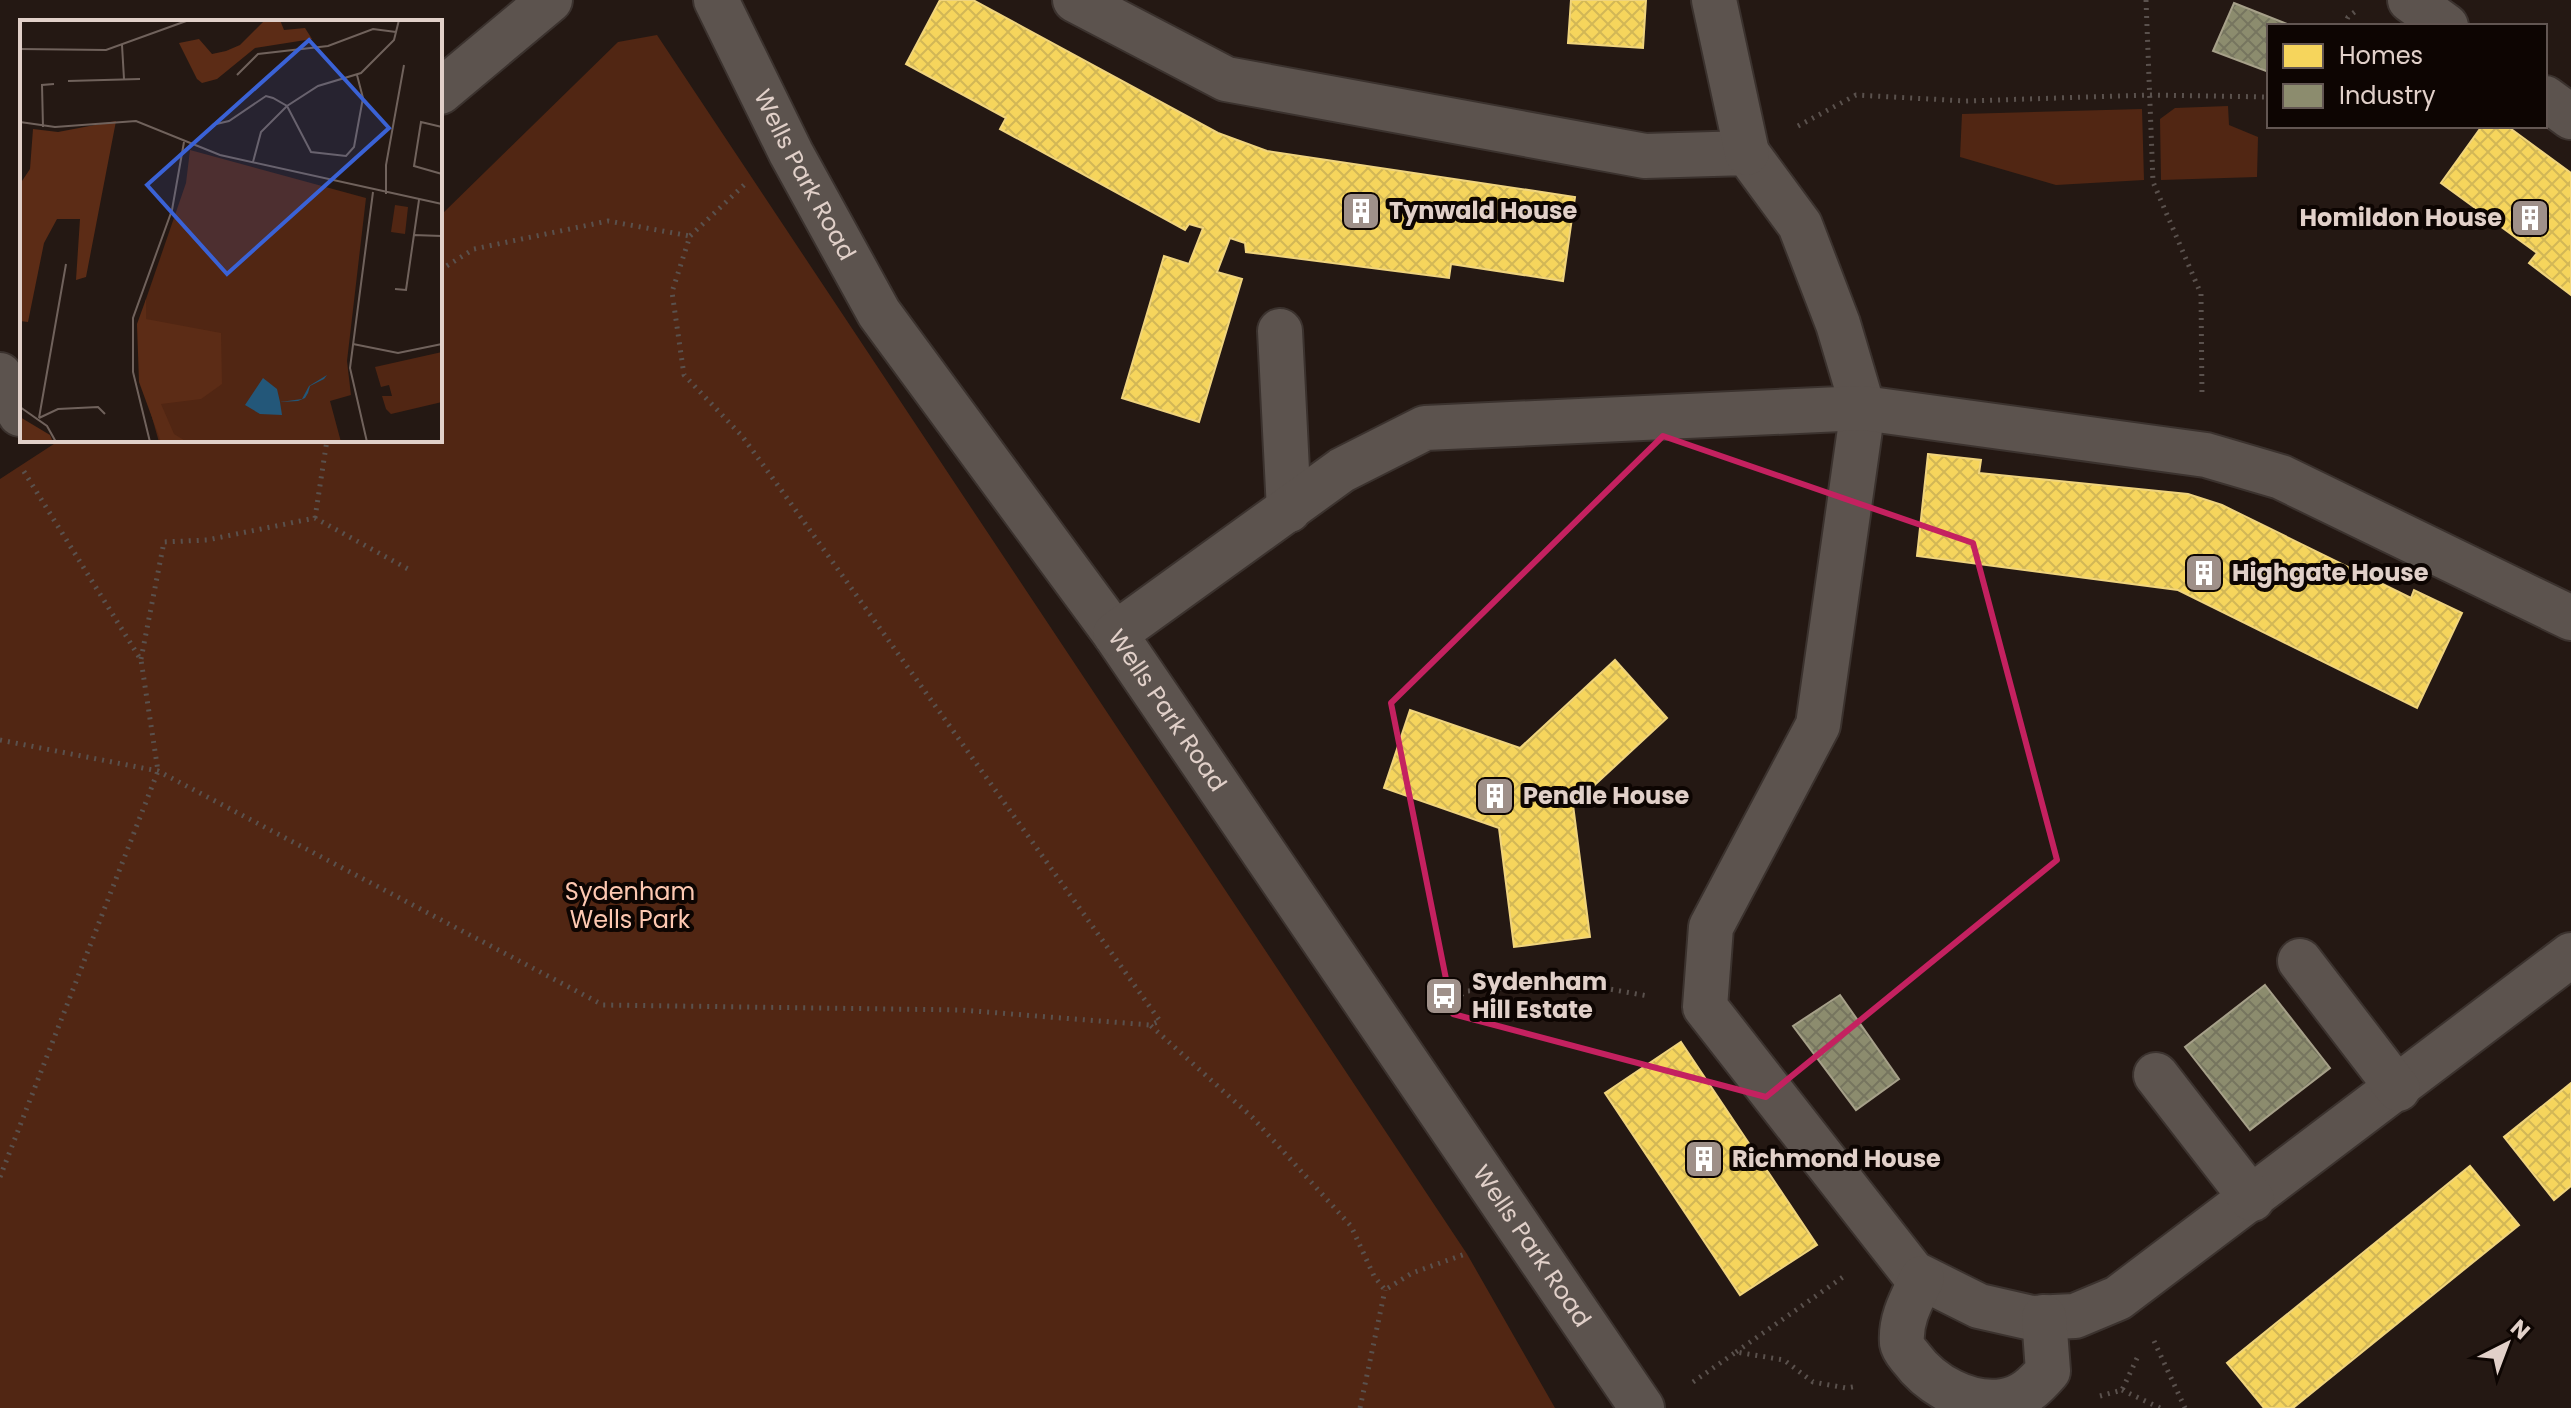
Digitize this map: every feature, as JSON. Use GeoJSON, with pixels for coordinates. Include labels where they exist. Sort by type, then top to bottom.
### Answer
{"type":"FeatureCollection","features":[{"type":"Feature","properties":{"kind":"street"},"geometry":{"type":"LineString","coordinates":[[442,90],[550,0]]}},
{"type":"Feature","properties":{"kind":"street","name":"Wells Park Road"},"geometry":{"type":"LineString","coordinates":[[716,0],[791,153],[879,313],[1115,634],[1521,1226],[1642,1408]]}},
{"type":"Feature","properties":{"kind":"street"},"geometry":{"type":"LineString","coordinates":[[1075,0],[1226,79],[1645,156],[1747,153]]}},
{"type":"Feature","properties":{"kind":"street"},"geometry":{"type":"LineString","coordinates":[[1714,0],[1747,153],[1800,225],[1838,324],[1863,408],[1818,725],[1711,927],[1705,1007],[1913,1273],[1979,1306],[2032,1318],[2075,1316],[2118,1298],[2571,955]]}},
{"type":"Feature","properties":{"kind":"street"},"geometry":{"type":"LineString","coordinates":[[2410,0],[2443,24]]}},
{"type":"Feature","properties":{"kind":"street"},"geometry":{"type":"LineString","coordinates":[[2547,99],[2571,117]]}},
{"type":"Feature","properties":{"kind":"street"},"geometry":{"type":"LineString","coordinates":[[1280,331],[1289,510]]}},
{"type":"Feature","properties":{"kind":"street"},"geometry":{"type":"LineString","coordinates":[[0,375],[14,418]]}},
{"type":"Feature","properties":{"kind":"street"},"geometry":{"type":"LineString","coordinates":[[1115,634],[1342,470],[1425,428],[1863,408],[2206,455],[2281,477],[2571,618]]}},
{"type":"Feature","properties":{"kind":"street"},"geometry":{"type":"LineString","coordinates":[[2300,961],[2398,1089]]}},
{"type":"Feature","properties":{"kind":"street"},"geometry":{"type":"LineString","coordinates":[[2156,1075],[2252,1199]]}},
{"type":"Feature","properties":{"kind":"street"},"geometry":{"type":"LineString","coordinates":[[1922,1278],[1902,1322],[1902,1347],[1918,1369],[1945,1389],[1972,1400],[2003,1401],[2032,1390],[2048,1371],[2044,1317]]}},
{"type":"Feature","properties":{"kind":"path"},"geometry":{"type":"LineString","coordinates":[[2146,0],[2153,182],[2201,294],[2206,455]]}},
{"type":"Feature","properties":{"kind":"path"},"geometry":{"type":"LineString","coordinates":[[1747,153],[1856,95],[1966,101],[2150,95],[2267,97]]}},
{"type":"Feature","properties":{"kind":"path"},"geometry":{"type":"LineString","coordinates":[[0,740],[158,771],[603,1005],[961,1010],[1150,1025],[1160,1021],[742,436],[684,375],[672,292],[690,236],[741,187],[791,153]]}},
{"type":"Feature","properties":{"kind":"path"},"geometry":{"type":"LineString","coordinates":[[442,269],[474,249],[608,221],[690,236]]}},
{"type":"Feature","properties":{"kind":"path"},"geometry":{"type":"LineString","coordinates":[[315,518],[327,442]]}},
{"type":"Feature","properties":{"kind":"path"},"geometry":{"type":"LineString","coordinates":[[11,469],[21,467],[141,660]]}},
{"type":"Feature","properties":{"kind":"path"},"geometry":{"type":"LineString","coordinates":[[0,1177],[158,771],[141,660],[164,542],[207,540],[315,518],[408,569]]}},
{"type":"Feature","properties":{"kind":"path"},"geometry":{"type":"LineString","coordinates":[[1393,1039],[1467,991],[1576,983],[1705,1007]]}},
{"type":"Feature","properties":{"kind":"path"},"geometry":{"type":"LineString","coordinates":[[1150,1025],[1252,1117],[1351,1226],[1374,1276],[1385,1290]]}},
{"type":"Feature","properties":{"kind":"path"},"geometry":{"type":"LineString","coordinates":[[1360,1408],[1385,1290],[1412,1273],[1467,1254],[1521,1226]]}},
{"type":"Feature","properties":{"kind":"path"},"geometry":{"type":"LineString","coordinates":[[1690,1384],[1889,1245]]}},
{"type":"Feature","properties":{"kind":"path"},"geometry":{"type":"LineString","coordinates":[[2131,1289],[2185,1408]]}},
{"type":"Feature","properties":{"kind":"path"},"geometry":{"type":"LineString","coordinates":[[1736,1352],[1784,1360],[1813,1382],[1846,1388],[1880,1381],[1913,1361]]}},
{"type":"Feature","properties":{"kind":"path"},"geometry":{"type":"LineString","coordinates":[[2122,1390],[2160,1408]]}},
{"type":"Feature","properties":{"kind":"highlighted area"},"geometry":{"type":"Polygon","coordinates":[[[1663,436],[1973,543],[2057,860],[1766,1097],[1453,1014],[1391,703],[1663,436]]]}},
{"type":"Feature","properties":{"kind":"green space","name":"Sydenham Wells Park"},"geometry":{"type":"Polygon","coordinates":[[[657,35],[1467,1254],[1555,1408],[0,1408],[0,479],[57,442],[442,442],[442,214],[618,42],[657,35]]]}},
{"type":"Feature","properties":{"kind":"green space"},"geometry":{"type":"Polygon","coordinates":[[[2228,106],[2229,125],[2258,137],[2257,177],[2161,180],[2160,119],[2175,108],[2228,106]]]}},
{"type":"Feature","properties":{"kind":"green space"},"geometry":{"type":"Polygon","coordinates":[[[2142,109],[2144,180],[2056,185],[1960,157],[1962,114],[2142,109]]]}},
{"type":"Feature","properties":{"kind":"building: Homes","name":"Tynwald House"},"geometry":{"type":"Polygon","coordinates":[[[940,0],[973,0],[1218,133],[1267,151],[1575,197],[1563,281],[1451,264],[1449,278],[1246,252],[1245,243],[1230,238],[1217,272],[1242,279],[1199,422],[1122,398],[1164,256],[1189,264],[1203,228],[1189,224],[1185,230],[1000,129],[1006,118],[906,64],[940,0]]]}},
{"type":"Feature","properties":{"kind":"building: Homes"},"geometry":{"type":"Polygon","coordinates":[[[1571,0],[1646,0],[1643,48],[1568,43],[1571,0]]]}},
{"type":"Feature","properties":{"kind":"building: Homes","name":"Homildon House"},"geometry":{"type":"Polygon","coordinates":[[[2481,128],[2510,128],[2571,173],[2571,295],[2529,263],[2537,253],[2441,183],[2481,128]]]}},
{"type":"Feature","properties":{"kind":"building: Homes","name":"Highgate House"},"geometry":{"type":"Polygon","coordinates":[[[1928,454],[1981,460],[1979,473],[2188,494],[2222,505],[2411,598],[2414,590],[2462,613],[2417,708],[2178,590],[1917,556],[1928,454]]]}},
{"type":"Feature","properties":{"kind":"building: Homes","name":"Pendle House"},"geometry":{"type":"Polygon","coordinates":[[[1615,660],[1667,718],[1573,805],[1590,937],[1514,947],[1499,828],[1384,788],[1410,710],[1520,748],[1615,660]]]}},
{"type":"Feature","properties":{"kind":"building: Homes","name":"Richmond House"},"geometry":{"type":"Polygon","coordinates":[[[1681,1042],[1817,1245],[1740,1295],[1605,1093],[1681,1042]]]}},
{"type":"Feature","properties":{"kind":"building: Homes"},"geometry":{"type":"Polygon","coordinates":[[[2571,1083],[2571,1186],[2554,1200],[2504,1137],[2571,1083]]]}},
{"type":"Feature","properties":{"kind":"building: Homes"},"geometry":{"type":"Polygon","coordinates":[[[2470,1166],[2519,1225],[2293,1408],[2264,1408],[2227,1363],[2470,1166]]]}},
{"type":"Feature","properties":{"kind":"building: Industry"},"geometry":{"type":"Polygon","coordinates":[[[2234,3],[2287,24],[2267,24],[2267,71],[2213,51],[2234,3]]]}},
{"type":"Feature","properties":{"kind":"building: Industry"},"geometry":{"type":"Polygon","coordinates":[[[2265,985],[2330,1068],[2250,1130],[2185,1047],[2265,985]]]}},
{"type":"Feature","properties":{"kind":"building: Industry"},"geometry":{"type":"Polygon","coordinates":[[[1840,995],[1899,1079],[1856,1110],[1793,1026],[1840,995]]]}},
{"type":"Feature","properties":{"kind":"place","name":"Tynwald House"},"geometry":{"type":"Point","coordinates":[1361,211]}},
{"type":"Feature","properties":{"kind":"place","name":"Homildon House"},"geometry":{"type":"Point","coordinates":[2530,218]}},
{"type":"Feature","properties":{"kind":"place","name":"Highgate House"},"geometry":{"type":"Point","coordinates":[2204,573]}},
{"type":"Feature","properties":{"kind":"place","name":"Pendle House"},"geometry":{"type":"Point","coordinates":[1495,796]}},
{"type":"Feature","properties":{"kind":"place","name":"Sydenham Hill Estate"},"geometry":{"type":"Point","coordinates":[1444,996]}},
{"type":"Feature","properties":{"kind":"place","name":"Richmond House"},"geometry":{"type":"Point","coordinates":[1704,1159]}}]}
